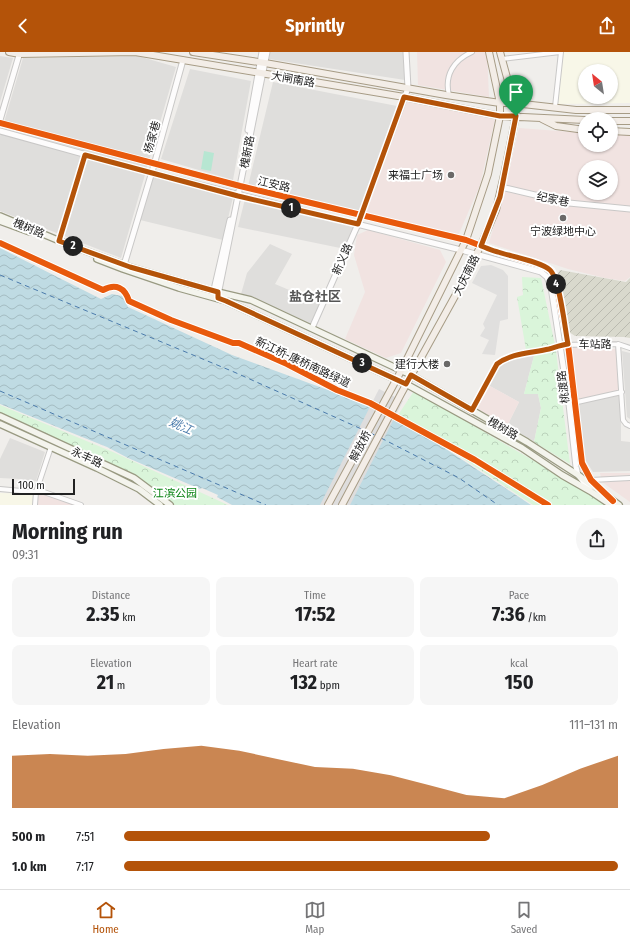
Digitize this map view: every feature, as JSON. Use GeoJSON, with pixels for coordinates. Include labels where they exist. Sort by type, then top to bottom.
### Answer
{"type":"FeatureCollection","features":[{"type":"Feature","properties":{"kind":"main road","name":"大闸南路"},"geometry":{"type":"LineString","coordinates":[[9,52],[135,52],[404,97],[500,116],[578,120]]}},
{"type":"Feature","properties":{"kind":"main road","name":"大闸南路"},"geometry":{"type":"LineString","coordinates":[[193,52],[500,103],[514,103],[576,110],[630,108]]}},
{"type":"Feature","properties":{"kind":"main road","name":"大庆南路"},"geometry":{"type":"LineString","coordinates":[[396,380],[466,240],[488,174],[500,116],[500,103],[490,52]]}},
{"type":"Feature","properties":{"kind":"main road","name":"大庆南路"},"geometry":{"type":"LineString","coordinates":[[406,384],[460,287],[481,246],[496,210],[516,116],[514,103],[500,52]]}},
{"type":"Feature","properties":{"kind":"main road"},"geometry":{"type":"LineString","coordinates":[[540,107],[630,108]]}},
{"type":"Feature","properties":{"kind":"main road"},"geometry":{"type":"LineString","coordinates":[[539,118],[556,126],[578,129]]}},
{"type":"Feature","properties":{"kind":"main road"},"geometry":{"type":"LineString","coordinates":[[618,121],[630,121]]}},
{"type":"Feature","properties":{"kind":"main road"},"geometry":{"type":"LineString","coordinates":[[618,131],[630,132]]}},
{"type":"Feature","properties":{"kind":"main road","name":"槐树路"},"geometry":{"type":"LineString","coordinates":[[0,216],[59,241],[124,265],[215,294],[406,384],[522,448],[562,475],[590,491],[612,503],[620,505]]}},
{"type":"Feature","properties":{"kind":"main road","name":"槐树路"},"geometry":{"type":"LineString","coordinates":[[0,221],[123,269],[215,294],[251,300],[312,328],[411,375],[527,442],[578,474],[612,503]]}},
{"type":"Feature","properties":{"kind":"main road","name":"解放桥"},"geometry":{"type":"LineString","coordinates":[[328,505],[396,380]]}},
{"type":"Feature","properties":{"kind":"main road","name":"解放桥"},"geometry":{"type":"LineString","coordinates":[[342,505],[406,384]]}},
{"type":"Feature","properties":{"kind":"main road","name":"永丰路"},"geometry":{"type":"LineString","coordinates":[[0,416],[134,478],[170,505]]}},
{"type":"Feature","properties":{"kind":"main road","name":"永丰路"},"geometry":{"type":"LineString","coordinates":[[0,424],[139,489],[160,505]]}},
{"type":"Feature","properties":{"kind":"street","name":"槐新路"},"geometry":{"type":"LineString","coordinates":[[215,294],[237,195],[262,63],[262,52]]}},
{"type":"Feature","properties":{"kind":"street","name":"槐新路"},"geometry":{"type":"LineString","coordinates":[[262,63],[267,52]]}},
{"type":"Feature","properties":{"kind":"street","name":"新义路"},"geometry":{"type":"LineString","coordinates":[[312,328],[358,224],[408,88],[406,52]]}},
{"type":"Feature","properties":{"kind":"street"},"geometry":{"type":"LineString","coordinates":[[448,95],[446,87],[447,82],[455,64],[462,57],[472,52]]}},
{"type":"Feature","properties":{"kind":"street"},"geometry":{"type":"LineString","coordinates":[[502,59],[561,52],[555,107]]}},
{"type":"Feature","properties":{"kind":"street"},"geometry":{"type":"LineString","coordinates":[[0,122],[20,53]]}},
{"type":"Feature","properties":{"kind":"street","name":"杨家巷"},"geometry":{"type":"LineString","coordinates":[[124,265],[152,174],[183,60]]}},
{"type":"Feature","properties":{"kind":"street","name":"江安路"},"geometry":{"type":"LineString","coordinates":[[0,122],[154,165],[466,240],[497,252],[543,266]]}},
{"type":"Feature","properties":{"kind":"street","name":"江安路"},"geometry":{"type":"LineString","coordinates":[[0,131],[152,174],[358,224],[541,272]]}},
{"type":"Feature","properties":{"kind":"street"},"geometry":{"type":"LineString","coordinates":[[59,241],[85,155]]}},
{"type":"Feature","properties":{"kind":"street","name":"纪家巷"},"geometry":{"type":"LineString","coordinates":[[501,187],[569,203],[630,209]]}},
{"type":"Feature","properties":{"kind":"street","name":"桃渡路"},"geometry":{"type":"LineString","coordinates":[[543,266],[551,270],[555,277],[568,344],[576,467],[578,474],[590,491]]}},
{"type":"Feature","properties":{"kind":"street","name":"桃渡路"},"geometry":{"type":"LineString","coordinates":[[541,272],[547,276],[551,287],[559,345],[572,403],[582,463],[591,480],[612,503]]}},
{"type":"Feature","properties":{"kind":"street","name":"车站路"},"geometry":{"type":"LineString","coordinates":[[472,410],[497,364],[504,359],[568,344],[618,344],[630,348]]}},
{"type":"Feature","properties":{"kind":"street"},"geometry":{"type":"LineString","coordinates":[[618,344],[623,420],[630,426]]}},
{"type":"Feature","properties":{"kind":"street"},"geometry":{"type":"LineString","coordinates":[[572,403],[622,392]]}},
{"type":"Feature","properties":{"kind":"street"},"geometry":{"type":"LineString","coordinates":[[35,505],[36,492],[51,447]]}},
{"type":"Feature","properties":{"kind":"street"},"geometry":{"type":"LineString","coordinates":[[591,480],[630,478]]}},
{"type":"Feature","properties":{"kind":"street"},"geometry":{"type":"LineString","coordinates":[[0,489],[47,492],[81,505]]}},
{"type":"Feature","properties":{"kind":"shaded area"},"geometry":{"type":"Polygon","coordinates":[[[270,52],[403,52],[405,80],[269,59],[270,52]]]}},
{"type":"Feature","properties":{"kind":"shaded area"},"geometry":{"type":"Polygon","coordinates":[[[417,52],[487,52],[489,97],[418,85],[417,52]]]}},
{"type":"Feature","properties":{"kind":"shaded area"},"geometry":{"type":"Polygon","coordinates":[[[563,52],[630,52],[630,103],[618,103],[618,64],[578,64],[578,104],[557,104],[563,52]]]}},
{"type":"Feature","properties":{"kind":"shaded area"},"geometry":{"type":"Polygon","coordinates":[[[0,56],[13,58],[0,102],[0,56]]]}},
{"type":"Feature","properties":{"kind":"shaded area"},"geometry":{"type":"Polygon","coordinates":[[[138,56],[176,67],[121,258],[0,211],[0,136],[23,58],[138,56]]]}},
{"type":"Feature","properties":{"kind":"shaded area"},"geometry":{"type":"Polygon","coordinates":[[[190,69],[251,81],[233,180],[161,159],[190,69]]]}},
{"type":"Feature","properties":{"kind":"shaded area"},"geometry":{"type":"Polygon","coordinates":[[[273,82],[397,106],[361,212],[248,186],[273,82]]]}},
{"type":"Feature","properties":{"kind":"shaded area"},"geometry":{"type":"Polygon","coordinates":[[[406,100],[495,119],[480,185],[458,236],[364,213],[406,100]]]}},
{"type":"Feature","properties":{"kind":"shaded area","name":"宁波绿地中心"},"geometry":{"type":"Polygon","coordinates":[[[519,128],[578,132],[578,152],[618,152],[618,134],[630,134],[630,277],[625,281],[568,269],[489,243],[506,184],[519,128]]]}},
{"type":"Feature","properties":{"kind":"shaded area"},"geometry":{"type":"Polygon","coordinates":[[[153,176],[233,197],[223,240],[140,220],[153,176]]]}},
{"type":"Feature","properties":{"kind":"shaded area"},"geometry":{"type":"Polygon","coordinates":[[[245,199],[354,226],[345,249],[238,227],[245,199]]]}},
{"type":"Feature","properties":{"kind":"shaded area"},"geometry":{"type":"Polygon","coordinates":[[[368,230],[440,250],[446,262],[401,353],[386,358],[345,339],[365,292],[354,255],[357,235],[368,230]]]}},
{"type":"Feature","properties":{"kind":"shaded area"},"geometry":{"type":"Polygon","coordinates":[[[270,244],[292,254],[275,284],[320,303],[310,326],[241,294],[247,273],[270,244]]]}},
{"type":"Feature","properties":{"kind":"shaded area"},"geometry":{"type":"Polygon","coordinates":[[[491,265],[503,270],[508,276],[508,319],[500,321],[495,355],[482,354],[489,340],[480,336],[485,328],[483,324],[497,295],[472,283],[481,266],[491,265]]]}},
{"type":"Feature","properties":{"kind":"shaded area"},"geometry":{"type":"Polygon","coordinates":[[[560,270],[626,282],[630,278],[630,338],[575,336],[569,332],[558,273],[560,270]]]}},
{"type":"Feature","properties":{"kind":"shaded area"},"geometry":{"type":"Polygon","coordinates":[[[571,347],[617,349],[621,391],[578,400],[571,347]]]}},
{"type":"Feature","properties":{"kind":"shaded area"},"geometry":{"type":"Polygon","coordinates":[[[622,351],[630,353],[630,419],[627,417],[622,351]]]}},
{"type":"Feature","properties":{"kind":"shaded area"},"geometry":{"type":"Polygon","coordinates":[[[535,352],[524,394],[538,394],[541,408],[534,442],[507,426],[519,402],[488,385],[498,366],[504,360],[535,352]]]}},
{"type":"Feature","properties":{"kind":"shaded area"},"geometry":{"type":"Polygon","coordinates":[[[488,385],[519,402],[507,426],[476,408],[488,385]]]}},
{"type":"Feature","properties":{"kind":"shaded area"},"geometry":{"type":"Polygon","coordinates":[[[621,395],[621,441],[630,442],[630,471],[593,472],[586,461],[579,404],[621,395]]]}},
{"type":"Feature","properties":{"kind":"shaded area"},"geometry":{"type":"Polygon","coordinates":[[[10,438],[45,452],[36,481],[0,478],[0,459],[10,438]]]}},
{"type":"Feature","properties":{"kind":"shaded area"},"geometry":{"type":"Polygon","coordinates":[[[600,473],[630,473],[630,502],[602,482],[600,473]]]}},
{"type":"Feature","properties":{"kind":"shaded area"},"geometry":{"type":"Polygon","coordinates":[[[39,492],[79,505],[36,505],[37,494],[39,492]]]}},
{"type":"Feature","properties":{"kind":"shaded area"},"geometry":{"type":"Polygon","coordinates":[[[0,493],[36,494],[34,505],[0,505],[0,493]]]}},
{"type":"Feature","properties":{"kind":"green space"},"geometry":{"type":"Polygon","coordinates":[[[204,151],[214,153],[211,171],[201,169],[204,151]]]}},
{"type":"Feature","properties":{"kind":"green space"},"geometry":{"type":"Polygon","coordinates":[[[522,277],[541,278],[555,345],[526,350],[517,297],[523,295],[522,277]]]}},
{"type":"Feature","properties":{"kind":"green space"},"geometry":{"type":"Polygon","coordinates":[[[556,351],[570,464],[534,442],[541,408],[538,394],[524,394],[535,352],[556,351]]]}},
{"type":"Feature","properties":{"kind":"green space"},"geometry":{"type":"Polygon","coordinates":[[[414,391],[572,483],[606,505],[533,505],[398,415],[414,391]]]}},
{"type":"Feature","properties":{"kind":"green space","name":"江滨公园"},"geometry":{"type":"Polygon","coordinates":[[[0,405],[113,452],[228,505],[172,505],[140,482],[0,416],[0,405]]]}},
{"type":"Feature","properties":{"kind":"water","name":"姚江"},"geometry":{"type":"Polygon","coordinates":[[[0,248],[101,299],[112,294],[122,296],[128,307],[232,355],[328,390],[405,422],[531,505],[232,505],[217,497],[218,495],[202,488],[200,489],[128,458],[107,447],[0,404],[0,248]]]}},
{"type":"Feature","properties":{"kind":"pier"},"geometry":{"type":"Polygon","coordinates":[[[379,389],[403,401],[350,505],[320,505],[379,389]]]}},
{"type":"Feature","properties":{"kind":"ferry route"},"geometry":{"type":"LineString","coordinates":[[0,275],[234,372],[366,431]]}},
{"type":"Feature","properties":{"kind":"ferry route"},"geometry":{"type":"LineString","coordinates":[[0,391],[266,505]]}},
{"type":"Feature","properties":{"kind":"ferry route"},"geometry":{"type":"LineString","coordinates":[[370,433],[377,436]]}},
{"type":"Feature","properties":{"kind":"ferry route"},"geometry":{"type":"LineString","coordinates":[[381,438],[459,478],[498,505]]}},
{"type":"Feature","properties":{"kind":"cycle path"},"geometry":{"type":"LineString","coordinates":[[0,123],[240,186],[466,240],[551,270],[555,277],[568,344],[582,463],[591,480],[613,501]]}},
{"type":"Feature","properties":{"kind":"cycle path","name":"新江桥-康桥南路绿道"},"geometry":{"type":"LineString","coordinates":[[0,243],[103,290],[112,287],[119,288],[125,293],[129,301],[171,320],[233,343],[239,343],[287,364],[337,390],[370,403],[475,460],[548,505]]}},
{"type":"Feature","properties":{"kind":"place","name":"来福士广场"},"geometry":{"type":"Point","coordinates":[451,175]}},
{"type":"Feature","properties":{"kind":"place","name":"宁波绿地中心"},"geometry":{"type":"Point","coordinates":[563,218]}},
{"type":"Feature","properties":{"kind":"place","name":"建行大楼"},"geometry":{"type":"Point","coordinates":[447,364]}},
{"type":"Feature","properties":{"kind":"district","name":"盐仓社区"},"geometry":{"type":"Point","coordinates":[315,296]}},
{"type":"Feature","properties":{"kind":"route"},"geometry":{"type":"LineString","coordinates":[[404,97],[500,116],[516,116],[500,197],[481,246],[551,270],[558,288],[568,344],[504,359],[497,364],[472,410],[411,375],[406,384],[218,298],[218,292],[130,267],[59,241],[85,155],[238,196],[358,224],[404,97]]}}]}
